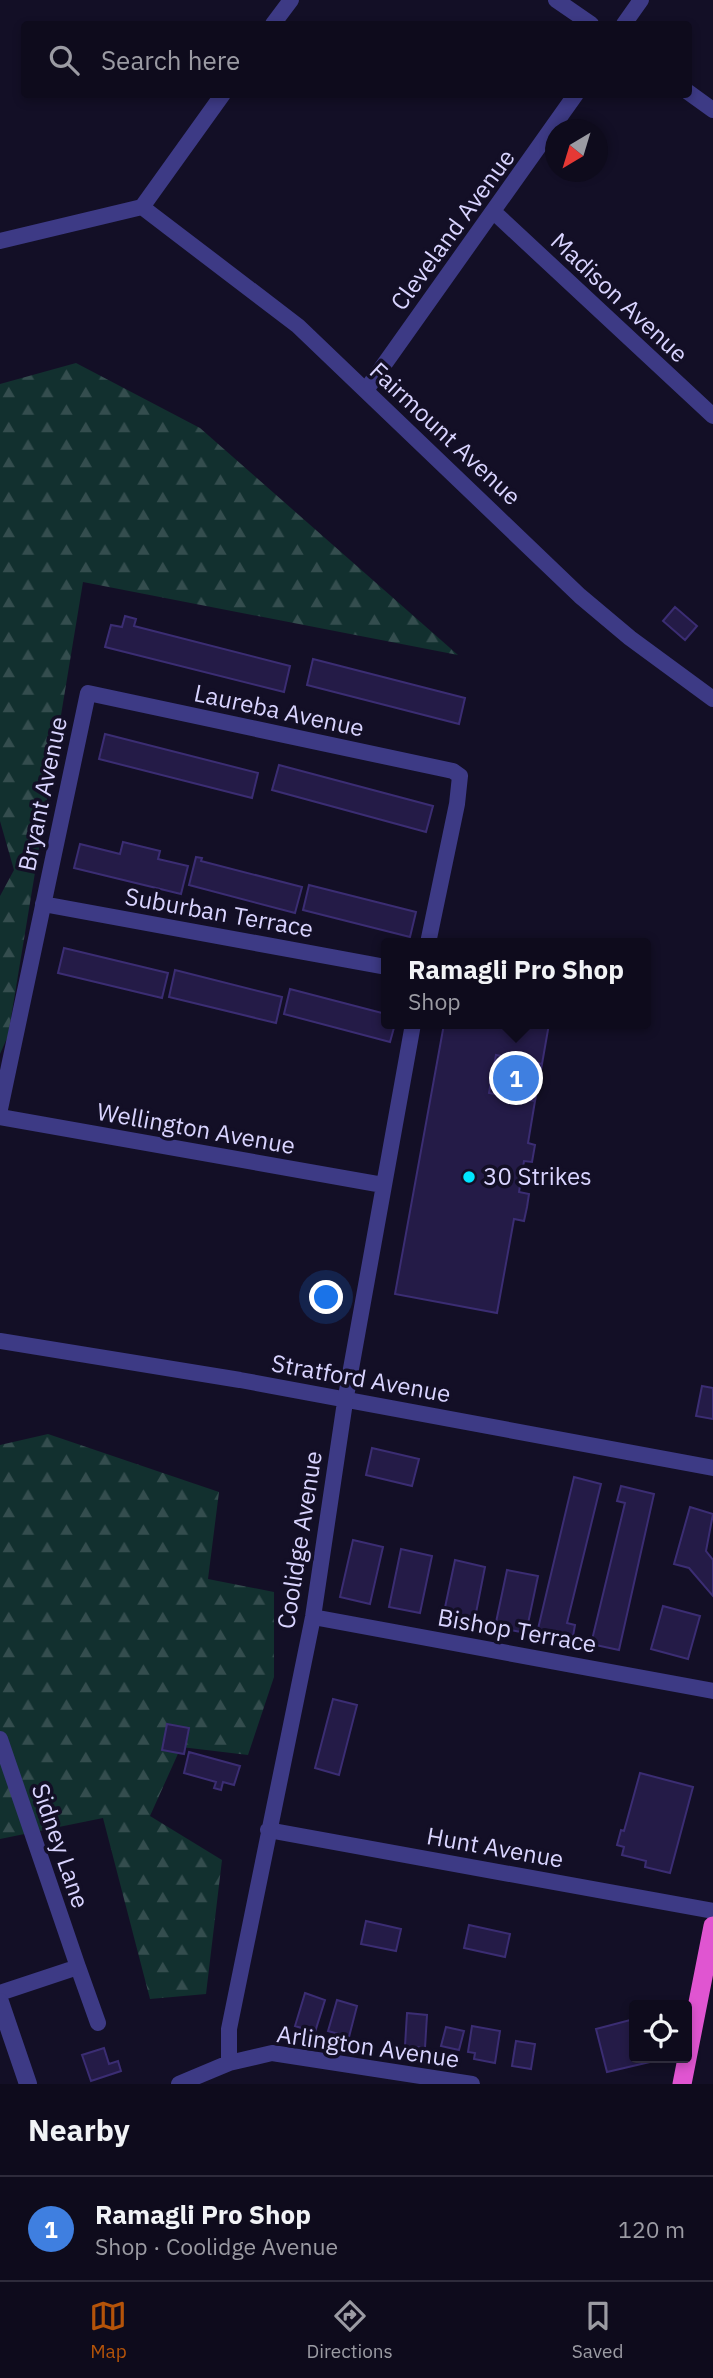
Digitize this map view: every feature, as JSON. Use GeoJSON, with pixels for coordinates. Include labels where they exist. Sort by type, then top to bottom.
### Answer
{"type":"FeatureCollection","features":[{"type":"Feature","properties":{"kind":"highway"},"geometry":{"type":"LineString","coordinates":[[682,2084],[713,1926]]}},
{"type":"Feature","properties":{"kind":"street"},"geometry":{"type":"LineString","coordinates":[[275,21],[291,0]]}},
{"type":"Feature","properties":{"kind":"street"},"geometry":{"type":"LineString","coordinates":[[556,0],[588,21]]}},
{"type":"Feature","properties":{"kind":"street"},"geometry":{"type":"LineString","coordinates":[[626,21],[641,0]]}},
{"type":"Feature","properties":{"kind":"street"},"geometry":{"type":"LineString","coordinates":[[692,95],[713,110]]}},
{"type":"Feature","properties":{"kind":"street"},"geometry":{"type":"LineString","coordinates":[[0,241],[142,207],[220,98]]}},
{"type":"Feature","properties":{"kind":"street","name":"Cleveland Avenue"},"geometry":{"type":"LineString","coordinates":[[366,390],[495,213],[573,98]]}},
{"type":"Feature","properties":{"kind":"street","name":"Fairmount Avenue"},"geometry":{"type":"LineString","coordinates":[[142,207],[298,326],[580,596],[630,638],[713,699]]}},
{"type":"Feature","properties":{"kind":"street","name":"Madison Avenue"},"geometry":{"type":"LineString","coordinates":[[495,213],[713,416]]}},
{"type":"Feature","properties":{"kind":"street","name":"Laureba Avenue"},"geometry":{"type":"LineString","coordinates":[[88,693],[453,771],[460,776],[457,804],[429,938]]}},
{"type":"Feature","properties":{"kind":"street","name":"Bryant Avenue"},"geometry":{"type":"LineString","coordinates":[[0,1109],[88,693]]}},
{"type":"Feature","properties":{"kind":"street","name":"Suburban Terrace"},"geometry":{"type":"LineString","coordinates":[[43,904],[381,966]]}},
{"type":"Feature","properties":{"kind":"street","name":"Coolidge Avenue"},"geometry":{"type":"LineString","coordinates":[[229,2063],[229,2029],[313,1617],[345,1402],[413,1029]]}},
{"type":"Feature","properties":{"kind":"street","name":"Wellington Avenue"},"geometry":{"type":"LineString","coordinates":[[0,1117],[383,1185]]}},
{"type":"Feature","properties":{"kind":"street","name":"Stratford Avenue"},"geometry":{"type":"LineString","coordinates":[[0,1341],[240,1380],[345,1402],[713,1468]]}},
{"type":"Feature","properties":{"kind":"street","name":"Bishop Terrace"},"geometry":{"type":"LineString","coordinates":[[313,1617],[713,1691]]}},
{"type":"Feature","properties":{"kind":"street","name":"Sidney Lane"},"geometry":{"type":"LineString","coordinates":[[0,1738],[98,2023]]}},
{"type":"Feature","properties":{"kind":"street","name":"Hunt Avenue"},"geometry":{"type":"LineString","coordinates":[[268,1830],[713,1912]]}},
{"type":"Feature","properties":{"kind":"street"},"geometry":{"type":"LineString","coordinates":[[0,1993],[78,1967]]}},
{"type":"Feature","properties":{"kind":"street"},"geometry":{"type":"LineString","coordinates":[[0,2003],[28,2084]]}},
{"type":"Feature","properties":{"kind":"street","name":"Arlington Avenue"},"geometry":{"type":"LineString","coordinates":[[179,2084],[229,2063],[272,2053],[472,2084]]}},
{"type":"Feature","properties":{"kind":"green space"},"geometry":{"type":"Polygon","coordinates":[[[76,363],[200,428],[458,655],[83,582],[8,1036],[0,1054],[0,896],[14,870],[0,821],[0,384],[76,363]]]}},
{"type":"Feature","properties":{"kind":"green space"},"geometry":{"type":"Polygon","coordinates":[[[48,1434],[219,1492],[208,1579],[274,1592],[274,1677],[248,1755],[181,1747],[150,1816],[222,1860],[206,1994],[150,1999],[103,1818],[0,1839],[0,1445],[48,1434]]]}},
{"type":"Feature","properties":{"kind":"building"},"geometry":{"type":"Polygon","coordinates":[[[675,607],[697,626],[685,640],[663,621],[675,607]]]}},
{"type":"Feature","properties":{"kind":"building"},"geometry":{"type":"Polygon","coordinates":[[[125,616],[136,619],[134,626],[290,666],[284,692],[105,647],[111,625],[122,627],[125,616]]]}},
{"type":"Feature","properties":{"kind":"building"},"geometry":{"type":"Polygon","coordinates":[[[313,659],[465,698],[459,724],[307,685],[313,659]]]}},
{"type":"Feature","properties":{"kind":"building"},"geometry":{"type":"Polygon","coordinates":[[[105,734],[258,773],[252,798],[99,759],[105,734]]]}},
{"type":"Feature","properties":{"kind":"building"},"geometry":{"type":"Polygon","coordinates":[[[279,765],[433,806],[426,832],[272,790],[279,765]]]}},
{"type":"Feature","properties":{"kind":"building"},"geometry":{"type":"Polygon","coordinates":[[[123,842],[160,851],[158,859],[188,866],[181,894],[74,868],[80,844],[120,854],[123,842]]]}},
{"type":"Feature","properties":{"kind":"building"},"geometry":{"type":"Polygon","coordinates":[[[196,857],[202,858],[201,861],[302,887],[295,913],[189,885],[196,857]]]}},
{"type":"Feature","properties":{"kind":"building"},"geometry":{"type":"Polygon","coordinates":[[[309,885],[416,912],[410,937],[303,910],[309,885]]]}},
{"type":"Feature","properties":{"kind":"building"},"geometry":{"type":"Polygon","coordinates":[[[64,948],[168,973],[162,998],[58,973],[64,948]]]}},
{"type":"Feature","properties":{"kind":"building"},"geometry":{"type":"Polygon","coordinates":[[[175,970],[282,997],[276,1023],[169,997],[175,970]]]}},
{"type":"Feature","properties":{"kind":"building"},"geometry":{"type":"Polygon","coordinates":[[[290,989],[381,1013],[381,1029],[394,1029],[390,1042],[284,1014],[290,989]]]}},
{"type":"Feature","properties":{"kind":"building","name":"30 Strikes"},"geometry":{"type":"Polygon","coordinates":[[[443,1029],[548,1029],[542,1064],[496,1055],[489,1093],[535,1101],[528,1143],[535,1145],[532,1162],[524,1161],[519,1192],[529,1194],[527,1207],[524,1221],[514,1219],[497,1313],[395,1294],[443,1029]]]}},
{"type":"Feature","properties":{"kind":"building"},"geometry":{"type":"Polygon","coordinates":[[[496,1055],[542,1064],[535,1101],[489,1093],[496,1055]]]}},
{"type":"Feature","properties":{"kind":"building"},"geometry":{"type":"Polygon","coordinates":[[[702,1386],[713,1388],[713,1419],[696,1416],[702,1386]]]}},
{"type":"Feature","properties":{"kind":"building"},"geometry":{"type":"Polygon","coordinates":[[[372,1448],[419,1459],[412,1486],[366,1475],[372,1448]]]}},
{"type":"Feature","properties":{"kind":"building"},"geometry":{"type":"Polygon","coordinates":[[[574,1477],[601,1484],[567,1623],[575,1625],[572,1642],[537,1633],[574,1477]]]}},
{"type":"Feature","properties":{"kind":"building"},"geometry":{"type":"Polygon","coordinates":[[[621,1486],[654,1494],[619,1650],[591,1644],[625,1503],[617,1501],[621,1486]]]}},
{"type":"Feature","properties":{"kind":"building"},"geometry":{"type":"Polygon","coordinates":[[[690,1507],[713,1514],[706,1551],[713,1560],[713,1596],[689,1568],[674,1564],[690,1507]]]}},
{"type":"Feature","properties":{"kind":"building"},"geometry":{"type":"Polygon","coordinates":[[[353,1540],[383,1547],[370,1604],[340,1597],[353,1540]]]}},
{"type":"Feature","properties":{"kind":"building"},"geometry":{"type":"Polygon","coordinates":[[[401,1549],[432,1556],[420,1613],[389,1607],[401,1549]]]}},
{"type":"Feature","properties":{"kind":"building"},"geometry":{"type":"Polygon","coordinates":[[[455,1560],[485,1567],[474,1623],[443,1617],[455,1560]]]}},
{"type":"Feature","properties":{"kind":"building"},"geometry":{"type":"Polygon","coordinates":[[[507,1570],[538,1576],[526,1633],[495,1627],[507,1570]]]}},
{"type":"Feature","properties":{"kind":"building"},"geometry":{"type":"Polygon","coordinates":[[[663,1606],[700,1616],[688,1659],[651,1649],[663,1606]]]}},
{"type":"Feature","properties":{"kind":"building"},"geometry":{"type":"Polygon","coordinates":[[[333,1699],[357,1705],[339,1775],[315,1768],[333,1699]]]}},
{"type":"Feature","properties":{"kind":"building"},"geometry":{"type":"Polygon","coordinates":[[[167,1724],[189,1728],[184,1754],[162,1750],[167,1724]]]}},
{"type":"Feature","properties":{"kind":"building"},"geometry":{"type":"Polygon","coordinates":[[[189,1752],[240,1766],[234,1785],[223,1782],[221,1790],[214,1788],[216,1782],[184,1773],[189,1752]]]}},
{"type":"Feature","properties":{"kind":"building"},"geometry":{"type":"Polygon","coordinates":[[[640,1773],[693,1787],[670,1873],[645,1867],[646,1861],[622,1855],[624,1847],[617,1845],[621,1830],[624,1831],[640,1773]]]}},
{"type":"Feature","properties":{"kind":"building"},"geometry":{"type":"Polygon","coordinates":[[[366,1921],[401,1929],[396,1951],[361,1944],[366,1921]]]}},
{"type":"Feature","properties":{"kind":"building"},"geometry":{"type":"Polygon","coordinates":[[[469,1925],[510,1934],[505,1957],[464,1948],[469,1925]]]}},
{"type":"Feature","properties":{"kind":"building"},"geometry":{"type":"Polygon","coordinates":[[[305,1993],[325,2000],[315,2032],[295,2026],[305,1993]]]}},
{"type":"Feature","properties":{"kind":"building"},"geometry":{"type":"Polygon","coordinates":[[[337,2000],[357,2006],[349,2037],[328,2031],[337,2000]]]}},
{"type":"Feature","properties":{"kind":"building"},"geometry":{"type":"Polygon","coordinates":[[[407,2013],[427,2015],[425,2048],[405,2046],[407,2013]]]}},
{"type":"Feature","properties":{"kind":"building"},"geometry":{"type":"Polygon","coordinates":[[[629,2020],[629,2063],[646,2063],[607,2072],[596,2029],[629,2020]]]}},
{"type":"Feature","properties":{"kind":"building"},"geometry":{"type":"Polygon","coordinates":[[[472,2026],[500,2031],[495,2063],[474,2059],[475,2053],[468,2052],[472,2026]]]}},
{"type":"Feature","properties":{"kind":"building"},"geometry":{"type":"Polygon","coordinates":[[[446,2027],[464,2031],[459,2050],[441,2046],[446,2027]]]}},
{"type":"Feature","properties":{"kind":"building"},"geometry":{"type":"Polygon","coordinates":[[[516,2041],[535,2044],[531,2069],[512,2066],[516,2041]]]}},
{"type":"Feature","properties":{"kind":"building"},"geometry":{"type":"Polygon","coordinates":[[[104,2048],[109,2064],[118,2061],[121,2071],[91,2081],[82,2055],[104,2048]]]}},
{"type":"Feature","properties":{"kind":"place","name":"Ramagli Pro Shop"},"geometry":{"type":"Point","coordinates":[516,1078]}},
{"type":"Feature","properties":{"kind":"place","name":"30 Strikes"},"geometry":{"type":"Point","coordinates":[469,1177]}}]}
